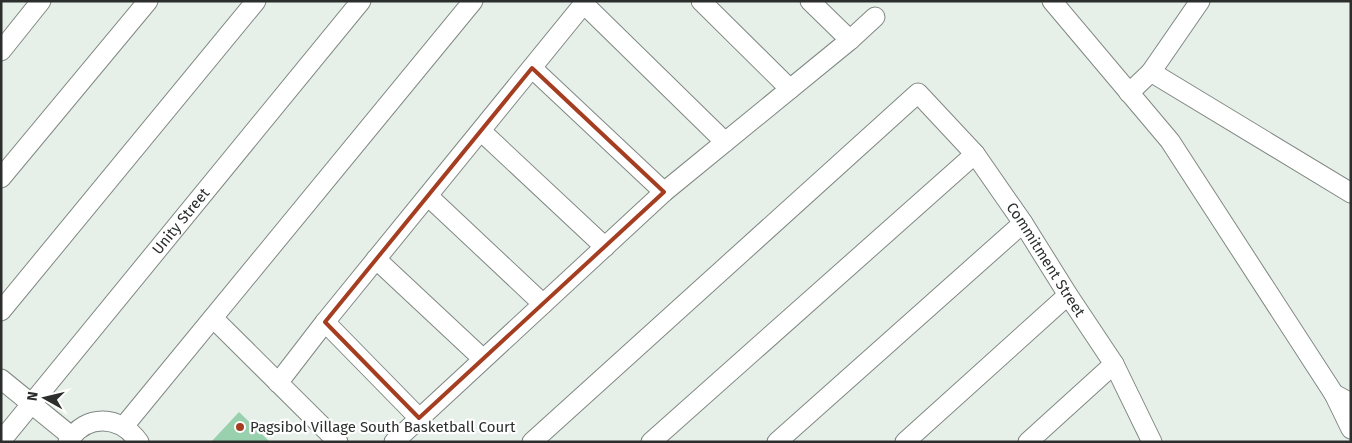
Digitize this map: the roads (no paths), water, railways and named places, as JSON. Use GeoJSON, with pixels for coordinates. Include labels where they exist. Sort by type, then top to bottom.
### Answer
{"type":"FeatureCollection","features":[{"type":"Feature","properties":{"kind":"street"},"geometry":{"type":"LineString","coordinates":[[1,51],[41,1]]}},
{"type":"Feature","properties":{"kind":"street"},"geometry":{"type":"LineString","coordinates":[[1,178],[148,1]]}},
{"type":"Feature","properties":{"kind":"street"},"geometry":{"type":"LineString","coordinates":[[1,311],[256,1]]}},
{"type":"Feature","properties":{"kind":"street","name":"Unity Street"},"geometry":{"type":"LineString","coordinates":[[1,441],[361,1]]}},
{"type":"Feature","properties":{"kind":"street"},"geometry":{"type":"LineString","coordinates":[[124,426],[473,1]]}},
{"type":"Feature","properties":{"kind":"street"},"geometry":{"type":"LineString","coordinates":[[700,1],[790,89]]}},
{"type":"Feature","properties":{"kind":"street"},"geometry":{"type":"LineString","coordinates":[[810,1],[850,40]]}},
{"type":"Feature","properties":{"kind":"street"},"geometry":{"type":"LineString","coordinates":[[1052,1],[1170,141],[1334,394],[1351,429]]}},
{"type":"Feature","properties":{"kind":"street"},"geometry":{"type":"LineString","coordinates":[[1129,93],[1151,72],[1200,1]]}},
{"type":"Feature","properties":{"kind":"street"},"geometry":{"type":"LineString","coordinates":[[278,383],[325,322],[585,3],[725,142]]}},
{"type":"Feature","properties":{"kind":"street"},"geometry":{"type":"LineString","coordinates":[[394,442],[664,192],[850,40],[875,17]]}},
{"type":"Feature","properties":{"kind":"street"},"geometry":{"type":"LineString","coordinates":[[532,68],[664,192]]}},
{"type":"Feature","properties":{"kind":"street"},"geometry":{"type":"LineString","coordinates":[[1151,72],[1351,193]]}},
{"type":"Feature","properties":{"kind":"street","name":"Commitment Street"},"geometry":{"type":"LineString","coordinates":[[532,442],[918,93],[975,154],[1023,223],[1114,364],[1152,442]]}},
{"type":"Feature","properties":{"kind":"street"},"geometry":{"type":"LineString","coordinates":[[481,131],[605,247]]}},
{"type":"Feature","properties":{"kind":"street"},"geometry":{"type":"LineString","coordinates":[[651,442],[975,154]]}},
{"type":"Feature","properties":{"kind":"street"},"geometry":{"type":"LineString","coordinates":[[428,196],[543,304]]}},
{"type":"Feature","properties":{"kind":"street"},"geometry":{"type":"LineString","coordinates":[[777,442],[1023,223]]}},
{"type":"Feature","properties":{"kind":"street"},"geometry":{"type":"LineString","coordinates":[[376,259],[483,359]]}},
{"type":"Feature","properties":{"kind":"street"},"geometry":{"type":"LineString","coordinates":[[905,442],[1068,295]]}},
{"type":"Feature","properties":{"kind":"street"},"geometry":{"type":"LineString","coordinates":[[213,318],[338,442]]}},
{"type":"Feature","properties":{"kind":"street"},"geometry":{"type":"LineString","coordinates":[[325,322],[419,418]]}},
{"type":"Feature","properties":{"kind":"street"},"geometry":{"type":"LineString","coordinates":[[1028,442],[1114,364]]}},
{"type":"Feature","properties":{"kind":"street"},"geometry":{"type":"LineString","coordinates":[[1,379],[70,439],[80,428],[102,420],[124,426],[139,442]]}},
{"type":"Feature","properties":{"kind":"street"},"geometry":{"type":"LineString","coordinates":[[1334,394],[1351,403]]}},
{"type":"Feature","properties":{"kind":"place","name":"Pagsibol Village South Basketball Court"},"geometry":{"type":"Point","coordinates":[240,427]}}]}
